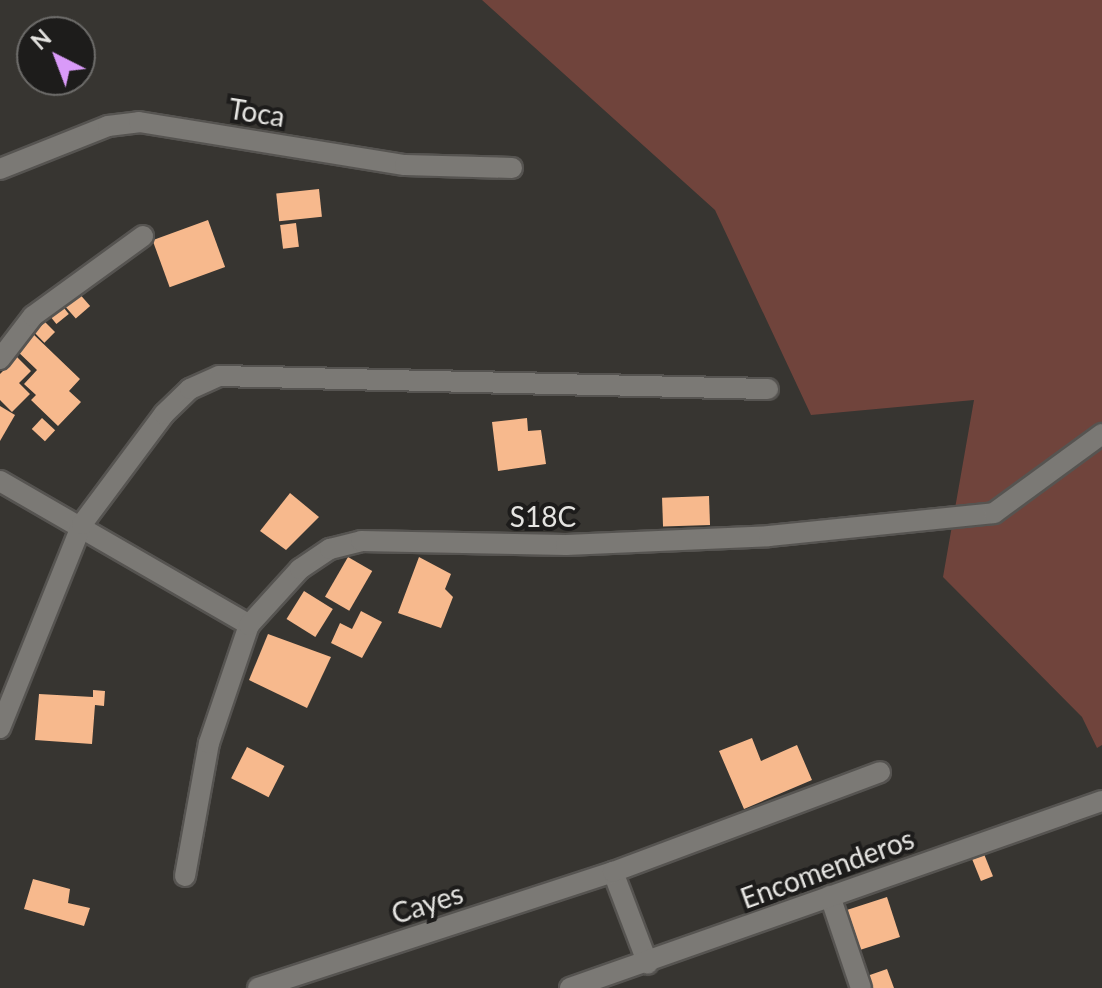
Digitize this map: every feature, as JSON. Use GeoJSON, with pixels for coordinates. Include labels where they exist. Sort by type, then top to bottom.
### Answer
{"type":"FeatureCollection","features":[{"type":"Feature","properties":{"kind":"street","name":"Toca"},"geometry":{"type":"LineString","coordinates":[[0,169],[108,126],[139,122],[405,165],[512,168]]}},
{"type":"Feature","properties":{"kind":"street"},"geometry":{"type":"LineString","coordinates":[[0,359],[33,316],[143,236]]}},
{"type":"Feature","properties":{"kind":"street"},"geometry":{"type":"LineString","coordinates":[[0,728],[82,524],[164,414],[190,389],[219,376],[768,389]]}},
{"type":"Feature","properties":{"kind":"street","name":"S18C"},"geometry":{"type":"LineString","coordinates":[[185,876],[209,743],[249,625],[300,569],[330,549],[361,541],[566,545],[769,536],[994,513],[1102,434]]}},
{"type":"Feature","properties":{"kind":"street"},"geometry":{"type":"LineString","coordinates":[[0,481],[82,524],[249,625]]}},
{"type":"Feature","properties":{"kind":"street","name":"Cayes"},"geometry":{"type":"LineString","coordinates":[[258,988],[613,872],[880,772]]}},
{"type":"Feature","properties":{"kind":"street","name":"Encomenderos"},"geometry":{"type":"LineString","coordinates":[[570,988],[648,964],[830,896],[1102,801]]}},
{"type":"Feature","properties":{"kind":"street"},"geometry":{"type":"LineString","coordinates":[[613,872],[648,964]]}},
{"type":"Feature","properties":{"kind":"street"},"geometry":{"type":"LineString","coordinates":[[830,896],[861,988]]}},
{"type":"Feature","properties":{"kind":"shaded area"},"geometry":{"type":"Polygon","coordinates":[[[482,0],[1102,0],[1102,745],[1097,748],[1082,717],[943,577],[974,400],[811,415],[715,210],[482,0]]]}},
{"type":"Feature","properties":{"kind":"building"},"geometry":{"type":"Polygon","coordinates":[[[319,189],[322,217],[279,221],[276,193],[319,189]]]}},
{"type":"Feature","properties":{"kind":"building"},"geometry":{"type":"Polygon","coordinates":[[[208,220],[225,267],[170,287],[153,240],[208,220]]]}},
{"type":"Feature","properties":{"kind":"building"},"geometry":{"type":"Polygon","coordinates":[[[296,223],[299,247],[283,249],[280,225],[296,223]]]}},
{"type":"Feature","properties":{"kind":"building"},"geometry":{"type":"Polygon","coordinates":[[[77,291],[90,306],[76,319],[63,303],[77,291]]]}},
{"type":"Feature","properties":{"kind":"building"},"geometry":{"type":"Polygon","coordinates":[[[60,303],[69,314],[56,324],[48,313],[60,303]]]}},
{"type":"Feature","properties":{"kind":"building"},"geometry":{"type":"Polygon","coordinates":[[[43,320],[55,332],[44,343],[32,331],[43,320]]]}},
{"type":"Feature","properties":{"kind":"building"},"geometry":{"type":"Polygon","coordinates":[[[31,332],[80,379],[69,391],[81,402],[58,426],[31,400],[36,395],[24,384],[37,370],[14,348],[31,332]]]}},
{"type":"Feature","properties":{"kind":"building"},"geometry":{"type":"Polygon","coordinates":[[[17,357],[31,371],[19,383],[30,394],[12,412],[0,400],[0,374],[17,357]]]}},
{"type":"Feature","properties":{"kind":"building"},"geometry":{"type":"Polygon","coordinates":[[[0,406],[15,415],[0,441],[0,406]]]}},
{"type":"Feature","properties":{"kind":"building"},"geometry":{"type":"Polygon","coordinates":[[[42,418],[55,430],[45,441],[32,429],[42,418]]]}},
{"type":"Feature","properties":{"kind":"building"},"geometry":{"type":"Polygon","coordinates":[[[527,418],[528,431],[541,430],[546,464],[498,471],[492,422],[527,418]]]}},
{"type":"Feature","properties":{"kind":"building"},"geometry":{"type":"Polygon","coordinates":[[[290,493],[319,517],[286,550],[260,531],[290,493]]]}},
{"type":"Feature","properties":{"kind":"building"},"geometry":{"type":"Polygon","coordinates":[[[709,496],[710,525],[663,527],[662,498],[709,496]]]}},
{"type":"Feature","properties":{"kind":"building"},"geometry":{"type":"Polygon","coordinates":[[[348,557],[372,571],[349,611],[325,597],[348,557]]]}},
{"type":"Feature","properties":{"kind":"building"},"geometry":{"type":"Polygon","coordinates":[[[419,557],[451,574],[445,589],[453,597],[441,628],[398,613],[419,557]]]}},
{"type":"Feature","properties":{"kind":"building"},"geometry":{"type":"Polygon","coordinates":[[[304,591],[333,609],[315,637],[287,619],[304,591]]]}},
{"type":"Feature","properties":{"kind":"building"},"geometry":{"type":"Polygon","coordinates":[[[361,611],[382,622],[362,658],[331,643],[340,623],[352,629],[361,611]]]}},
{"type":"Feature","properties":{"kind":"building"},"geometry":{"type":"Polygon","coordinates":[[[268,634],[331,657],[307,708],[249,680],[268,634]]]}},
{"type":"Feature","properties":{"kind":"building"},"geometry":{"type":"Polygon","coordinates":[[[93,690],[105,691],[104,706],[95,705],[92,744],[35,740],[39,694],[93,697],[93,690]]]}},
{"type":"Feature","properties":{"kind":"building"},"geometry":{"type":"Polygon","coordinates":[[[752,738],[761,761],[797,745],[812,780],[744,809],[719,751],[752,738]]]}},
{"type":"Feature","properties":{"kind":"building"},"geometry":{"type":"Polygon","coordinates":[[[247,747],[284,766],[269,797],[231,778],[247,747]]]}},
{"type":"Feature","properties":{"kind":"building"},"geometry":{"type":"Polygon","coordinates":[[[984,854],[993,876],[981,881],[972,859],[984,854]]]}},
{"type":"Feature","properties":{"kind":"building"},"geometry":{"type":"Polygon","coordinates":[[[33,879],[70,889],[68,903],[90,908],[84,926],[24,909],[33,879]]]}},
{"type":"Feature","properties":{"kind":"building"},"geometry":{"type":"Polygon","coordinates":[[[887,897],[900,937],[859,950],[846,910],[887,897]]]}},
{"type":"Feature","properties":{"kind":"building"},"geometry":{"type":"Polygon","coordinates":[[[887,969],[894,988],[871,988],[867,976],[887,969]]]}}]}
